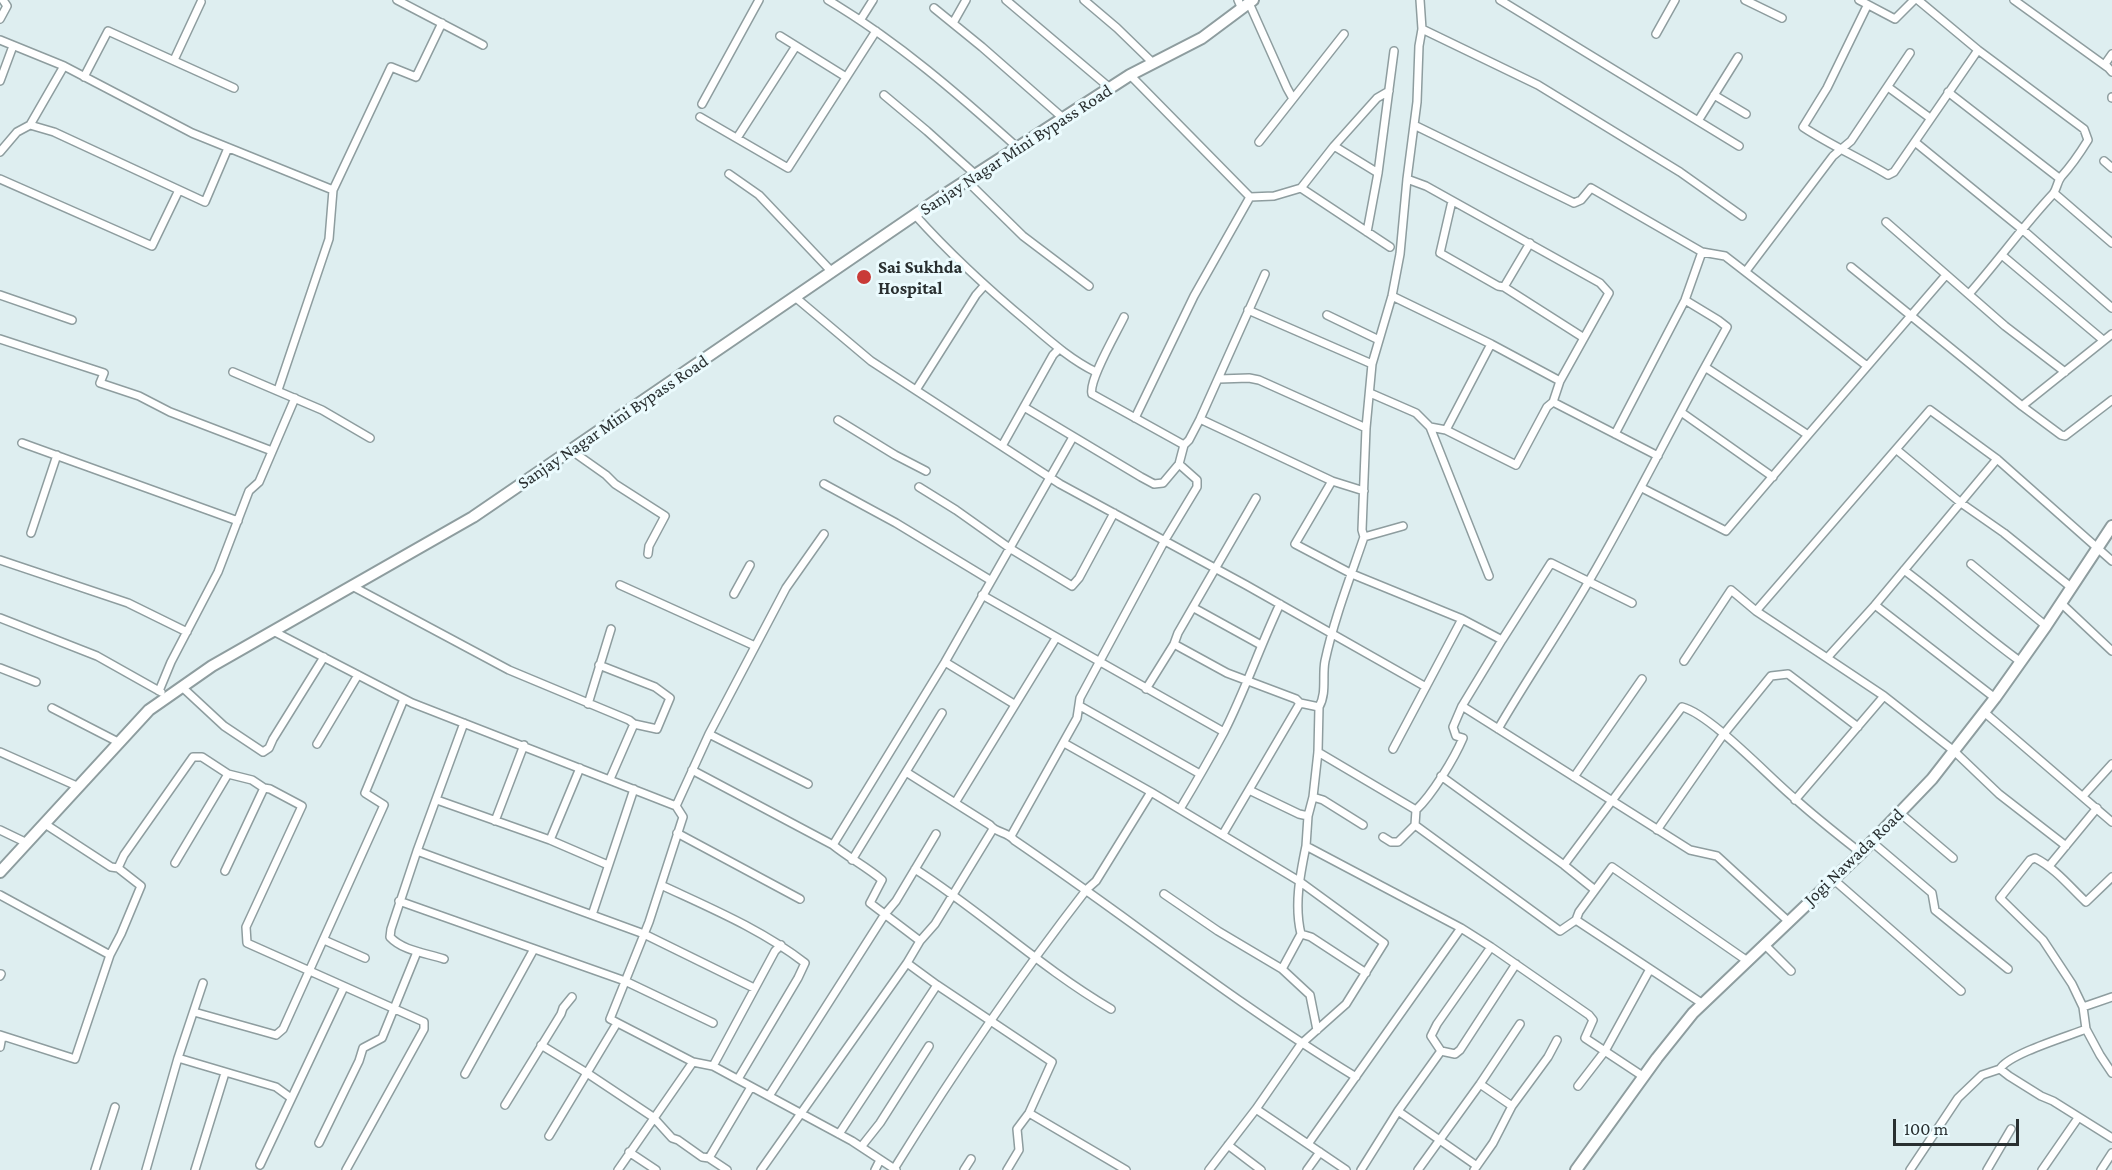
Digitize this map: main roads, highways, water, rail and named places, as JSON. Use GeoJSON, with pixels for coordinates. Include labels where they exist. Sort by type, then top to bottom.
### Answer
{"type":"FeatureCollection","features":[{"type":"Feature","properties":{"kind":"place","name":"Sai Sukhda Hospital"},"geometry":{"type":"Point","coordinates":[864,277]}}]}
